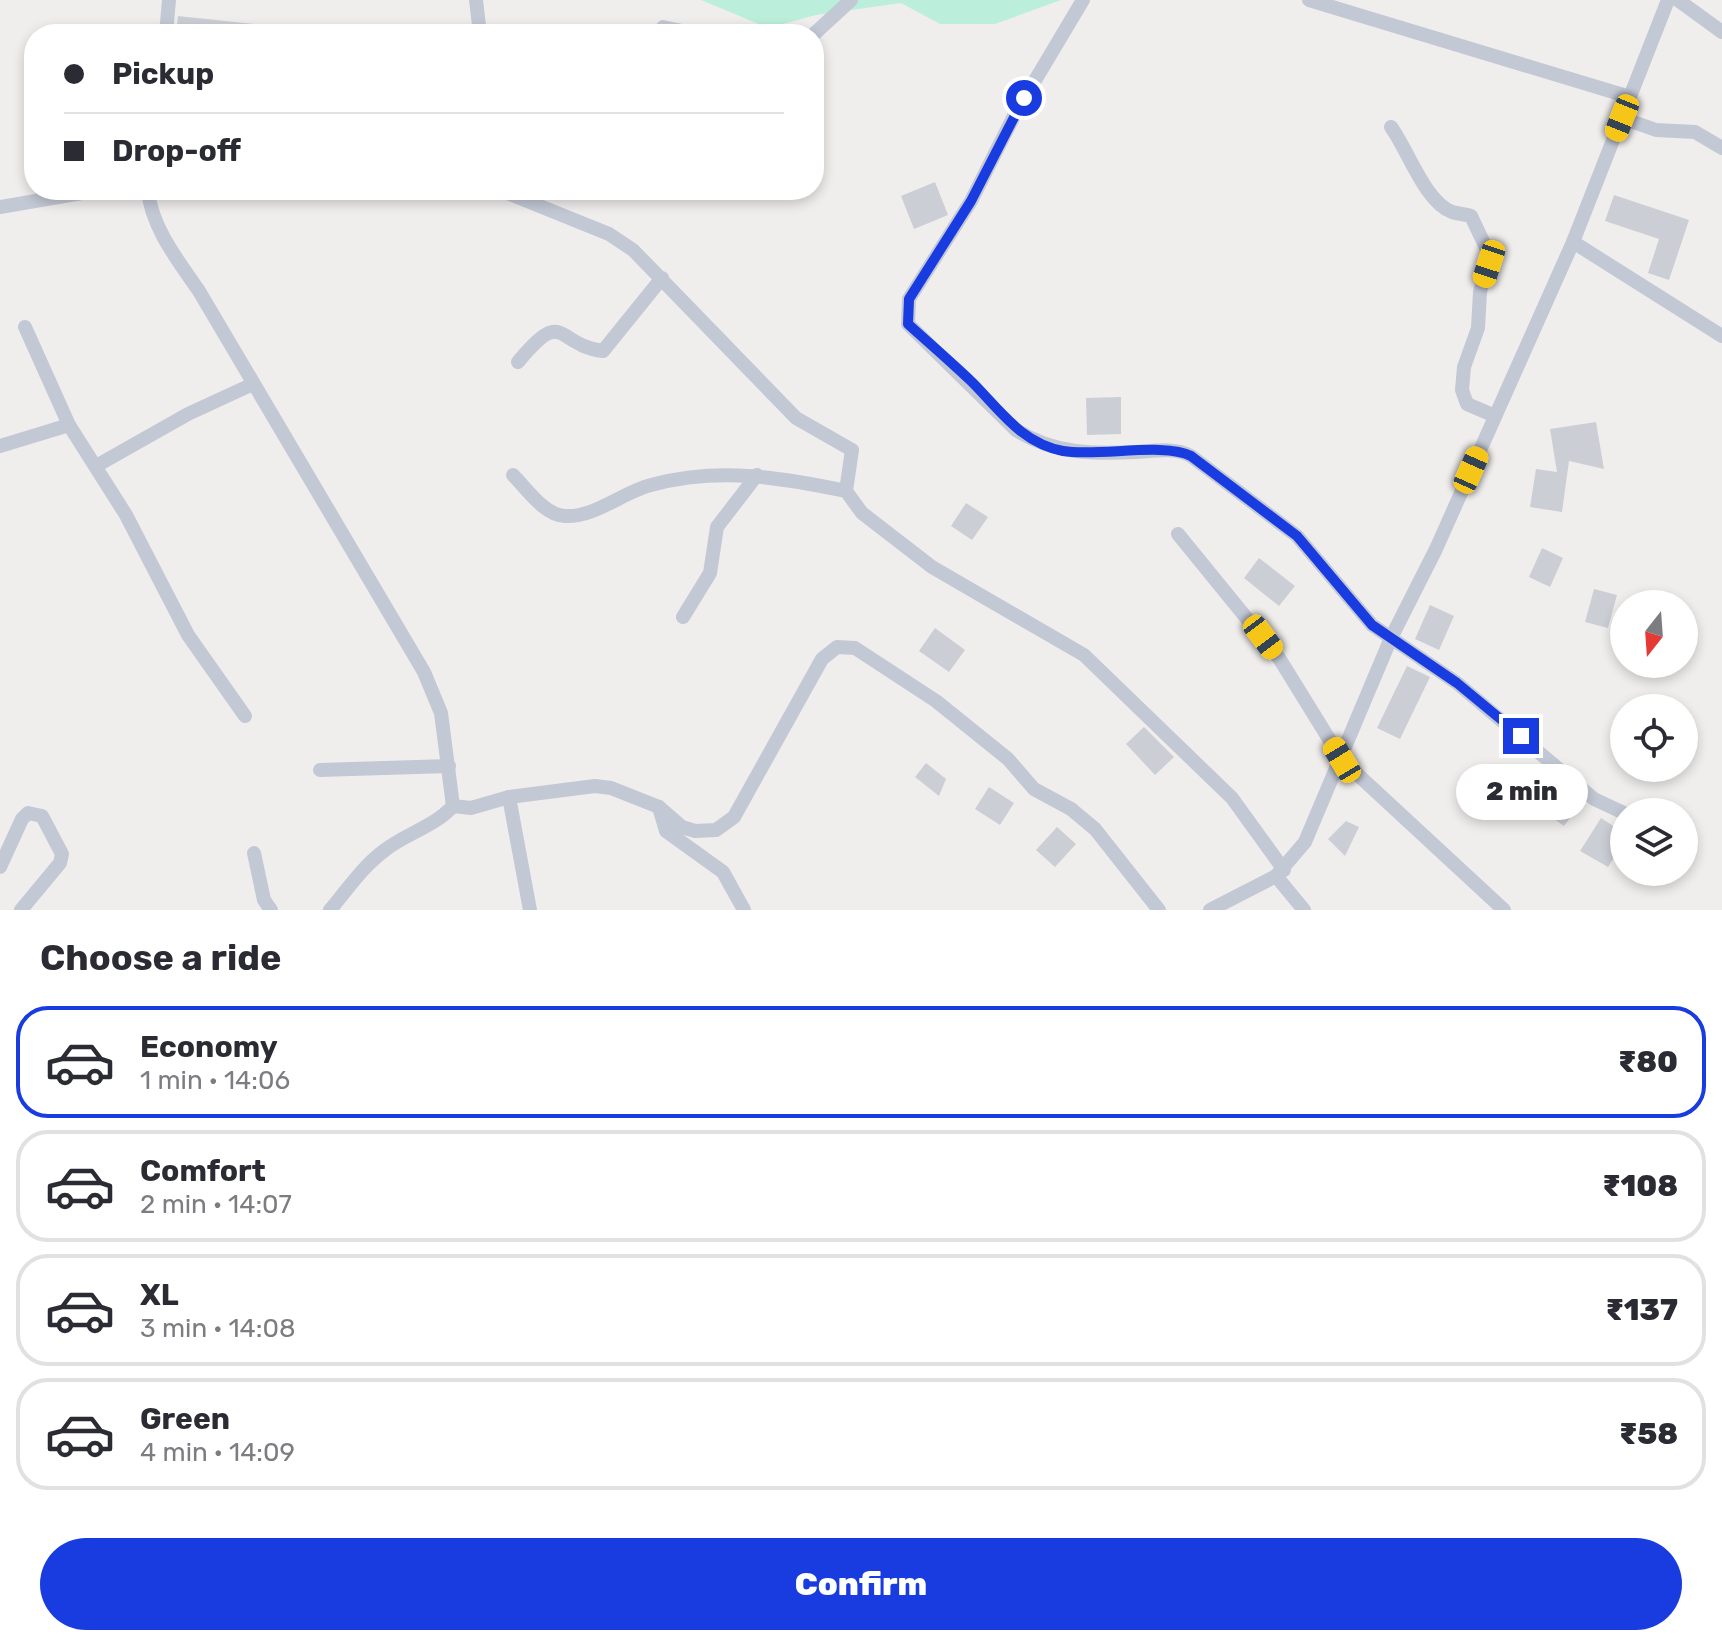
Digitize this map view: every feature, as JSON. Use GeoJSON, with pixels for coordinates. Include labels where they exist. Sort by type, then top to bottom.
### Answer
{"type":"FeatureCollection","features":[{"type":"Feature","properties":{"kind":"street"},"geometry":{"type":"LineString","coordinates":[[167,24],[169,0]]}},
{"type":"Feature","properties":{"kind":"street"},"geometry":{"type":"LineString","coordinates":[[476,0],[479,24]]}},
{"type":"Feature","properties":{"kind":"street"},"geometry":{"type":"LineString","coordinates":[[824,25],[851,0]]}},
{"type":"Feature","properties":{"kind":"street"},"geometry":{"type":"LineString","coordinates":[[1083,0],[1015,114],[971,201],[909,299],[908,324],[973,383],[1016,430],[1035,442],[1063,451],[1104,454],[1177,451],[1191,456],[1297,536],[1360,614],[1500,717],[1594,799],[1610,806]]}},
{"type":"Feature","properties":{"kind":"street"},"geometry":{"type":"LineString","coordinates":[[1309,0],[1630,97]]}},
{"type":"Feature","properties":{"kind":"street"},"geometry":{"type":"LineString","coordinates":[[1210,910],[1280,873],[1305,842],[1391,638],[1436,549],[1573,242],[1668,0]]}},
{"type":"Feature","properties":{"kind":"street"},"geometry":{"type":"LineString","coordinates":[[1678,0],[1722,32]]}},
{"type":"Feature","properties":{"kind":"street"},"geometry":{"type":"LineString","coordinates":[[1622,118],[1656,130],[1695,132],[1722,148]]}},
{"type":"Feature","properties":{"kind":"street"},"geometry":{"type":"LineString","coordinates":[[1391,127],[1424,186],[1451,212],[1471,216],[1488,250],[1478,328],[1464,367],[1462,390],[1467,404],[1495,416]]}},
{"type":"Feature","properties":{"kind":"street"},"geometry":{"type":"LineString","coordinates":[[0,207],[41,200]]}},
{"type":"Feature","properties":{"kind":"street"},"geometry":{"type":"LineString","coordinates":[[151,200],[158,225],[173,253],[424,672],[441,713],[453,806]]}},
{"type":"Feature","properties":{"kind":"street"},"geometry":{"type":"LineString","coordinates":[[525,200],[609,234],[633,250],[796,418],[852,450],[846,491]]}},
{"type":"Feature","properties":{"kind":"street"},"geometry":{"type":"LineString","coordinates":[[1573,242],[1722,336]]}},
{"type":"Feature","properties":{"kind":"street"},"geometry":{"type":"LineString","coordinates":[[518,362],[540,335],[548,332],[563,334],[592,350],[603,351],[662,278]]}},
{"type":"Feature","properties":{"kind":"street"},"geometry":{"type":"LineString","coordinates":[[25,327],[69,425],[96,466],[188,635],[245,716]]}},
{"type":"Feature","properties":{"kind":"street"},"geometry":{"type":"LineString","coordinates":[[96,466],[188,414],[253,384]]}},
{"type":"Feature","properties":{"kind":"street"},"geometry":{"type":"LineString","coordinates":[[0,446],[69,425]]}},
{"type":"Feature","properties":{"kind":"street"},"geometry":{"type":"LineString","coordinates":[[513,475],[550,513],[563,516],[586,513],[621,494],[702,474],[757,475],[846,491],[862,513],[932,567],[1084,655],[1221,786],[1249,818],[1304,910]]}},
{"type":"Feature","properties":{"kind":"street"},"geometry":{"type":"LineString","coordinates":[[683,617],[710,573],[717,527],[757,475]]}},
{"type":"Feature","properties":{"kind":"street"},"geometry":{"type":"LineString","coordinates":[[1178,534],[1279,658],[1342,760],[1504,910]]}},
{"type":"Feature","properties":{"kind":"street"},"geometry":{"type":"LineString","coordinates":[[330,910],[384,850],[435,822],[453,806],[471,808],[509,797],[595,786],[611,788],[659,807],[682,827],[695,831],[716,830],[727,825],[815,669],[829,651],[846,646],[865,652],[936,701],[1008,759],[1034,789],[1084,819],[1117,853],[1159,910]]}},
{"type":"Feature","properties":{"kind":"street"},"geometry":{"type":"LineString","coordinates":[[320,770],[449,766]]}},
{"type":"Feature","properties":{"kind":"street"},"geometry":{"type":"LineString","coordinates":[[509,797],[530,910]]}},
{"type":"Feature","properties":{"kind":"street"},"geometry":{"type":"LineString","coordinates":[[659,807],[666,831],[723,872],[742,909]]}},
{"type":"Feature","properties":{"kind":"street"},"geometry":{"type":"LineString","coordinates":[[0,867],[22,819],[28,813],[42,816],[62,854],[60,863],[21,910]]}},
{"type":"Feature","properties":{"kind":"street"},"geometry":{"type":"LineString","coordinates":[[254,853],[264,900],[271,910]]}},
{"type":"Feature","properties":{"kind":"green space"},"geometry":{"type":"Polygon","coordinates":[[[701,0],[1061,0],[995,24],[940,24],[901,3],[816,15],[783,24],[758,24],[701,0]]]}},
{"type":"Feature","properties":{"kind":"building"},"geometry":{"type":"Polygon","coordinates":[[[178,16],[253,24],[177,24],[178,16]]]}},
{"type":"Feature","properties":{"kind":"building"},"geometry":{"type":"Polygon","coordinates":[[[935,182],[948,215],[914,229],[901,196],[935,182]]]}},
{"type":"Feature","properties":{"kind":"building"},"geometry":{"type":"Polygon","coordinates":[[[1614,195],[1689,220],[1669,280],[1648,273],[1659,239],[1605,221],[1614,195]]]}},
{"type":"Feature","properties":{"kind":"building"},"geometry":{"type":"Polygon","coordinates":[[[1121,397],[1121,434],[1087,435],[1086,398],[1121,397]]]}},
{"type":"Feature","properties":{"kind":"building"},"geometry":{"type":"Polygon","coordinates":[[[1596,422],[1604,469],[1569,461],[1562,512],[1530,507],[1536,469],[1557,472],[1550,429],[1596,422]]]}},
{"type":"Feature","properties":{"kind":"building"},"geometry":{"type":"Polygon","coordinates":[[[966,503],[988,517],[972,540],[951,526],[966,503]]]}},
{"type":"Feature","properties":{"kind":"building"},"geometry":{"type":"Polygon","coordinates":[[[1542,548],[1563,558],[1550,587],[1529,577],[1542,548]]]}},
{"type":"Feature","properties":{"kind":"building"},"geometry":{"type":"Polygon","coordinates":[[[1259,558],[1295,586],[1279,606],[1244,578],[1259,558]]]}},
{"type":"Feature","properties":{"kind":"building"},"geometry":{"type":"Polygon","coordinates":[[[1594,589],[1610,593],[1608,628],[1585,622],[1594,589]]]}},
{"type":"Feature","properties":{"kind":"building"},"geometry":{"type":"Polygon","coordinates":[[[1430,605],[1454,616],[1439,650],[1415,639],[1430,605]]]}},
{"type":"Feature","properties":{"kind":"building"},"geometry":{"type":"Polygon","coordinates":[[[935,628],[965,650],[949,672],[919,651],[935,628]]]}},
{"type":"Feature","properties":{"kind":"building"},"geometry":{"type":"Polygon","coordinates":[[[1407,666],[1430,677],[1400,739],[1377,728],[1407,666]]]}},
{"type":"Feature","properties":{"kind":"building"},"geometry":{"type":"Polygon","coordinates":[[[1144,727],[1174,757],[1155,775],[1126,744],[1144,727]]]}},
{"type":"Feature","properties":{"kind":"building"},"geometry":{"type":"Polygon","coordinates":[[[926,763],[946,779],[939,796],[915,777],[926,763]]]}},
{"type":"Feature","properties":{"kind":"building"},"geometry":{"type":"Polygon","coordinates":[[[1470,778],[1494,792],[1480,814],[1457,799],[1470,778]]]}},
{"type":"Feature","properties":{"kind":"building"},"geometry":{"type":"Polygon","coordinates":[[[989,787],[1014,803],[1000,825],[975,809],[989,787]]]}},
{"type":"Feature","properties":{"kind":"building"},"geometry":{"type":"Polygon","coordinates":[[[1562,787],[1582,802],[1564,826],[1544,812],[1562,787]]]}},
{"type":"Feature","properties":{"kind":"building"},"geometry":{"type":"Polygon","coordinates":[[[1601,818],[1610,824],[1608,867],[1580,851],[1601,818]]]}},
{"type":"Feature","properties":{"kind":"building"},"geometry":{"type":"Polygon","coordinates":[[[1346,821],[1359,827],[1345,856],[1328,839],[1346,821]]]}},
{"type":"Feature","properties":{"kind":"building"},"geometry":{"type":"Polygon","coordinates":[[[1057,827],[1076,844],[1055,867],[1036,850],[1057,827]]]}},
{"type":"Feature","properties":{"kind":"route"},"geometry":{"type":"LineString","coordinates":[[1024,98],[971,201],[909,299],[908,324],[973,383],[1016,430],[1035,442],[1063,451],[1104,454],[1177,451],[1191,456],[1297,536],[1372,625],[1457,683],[1521,736]]}}]}
